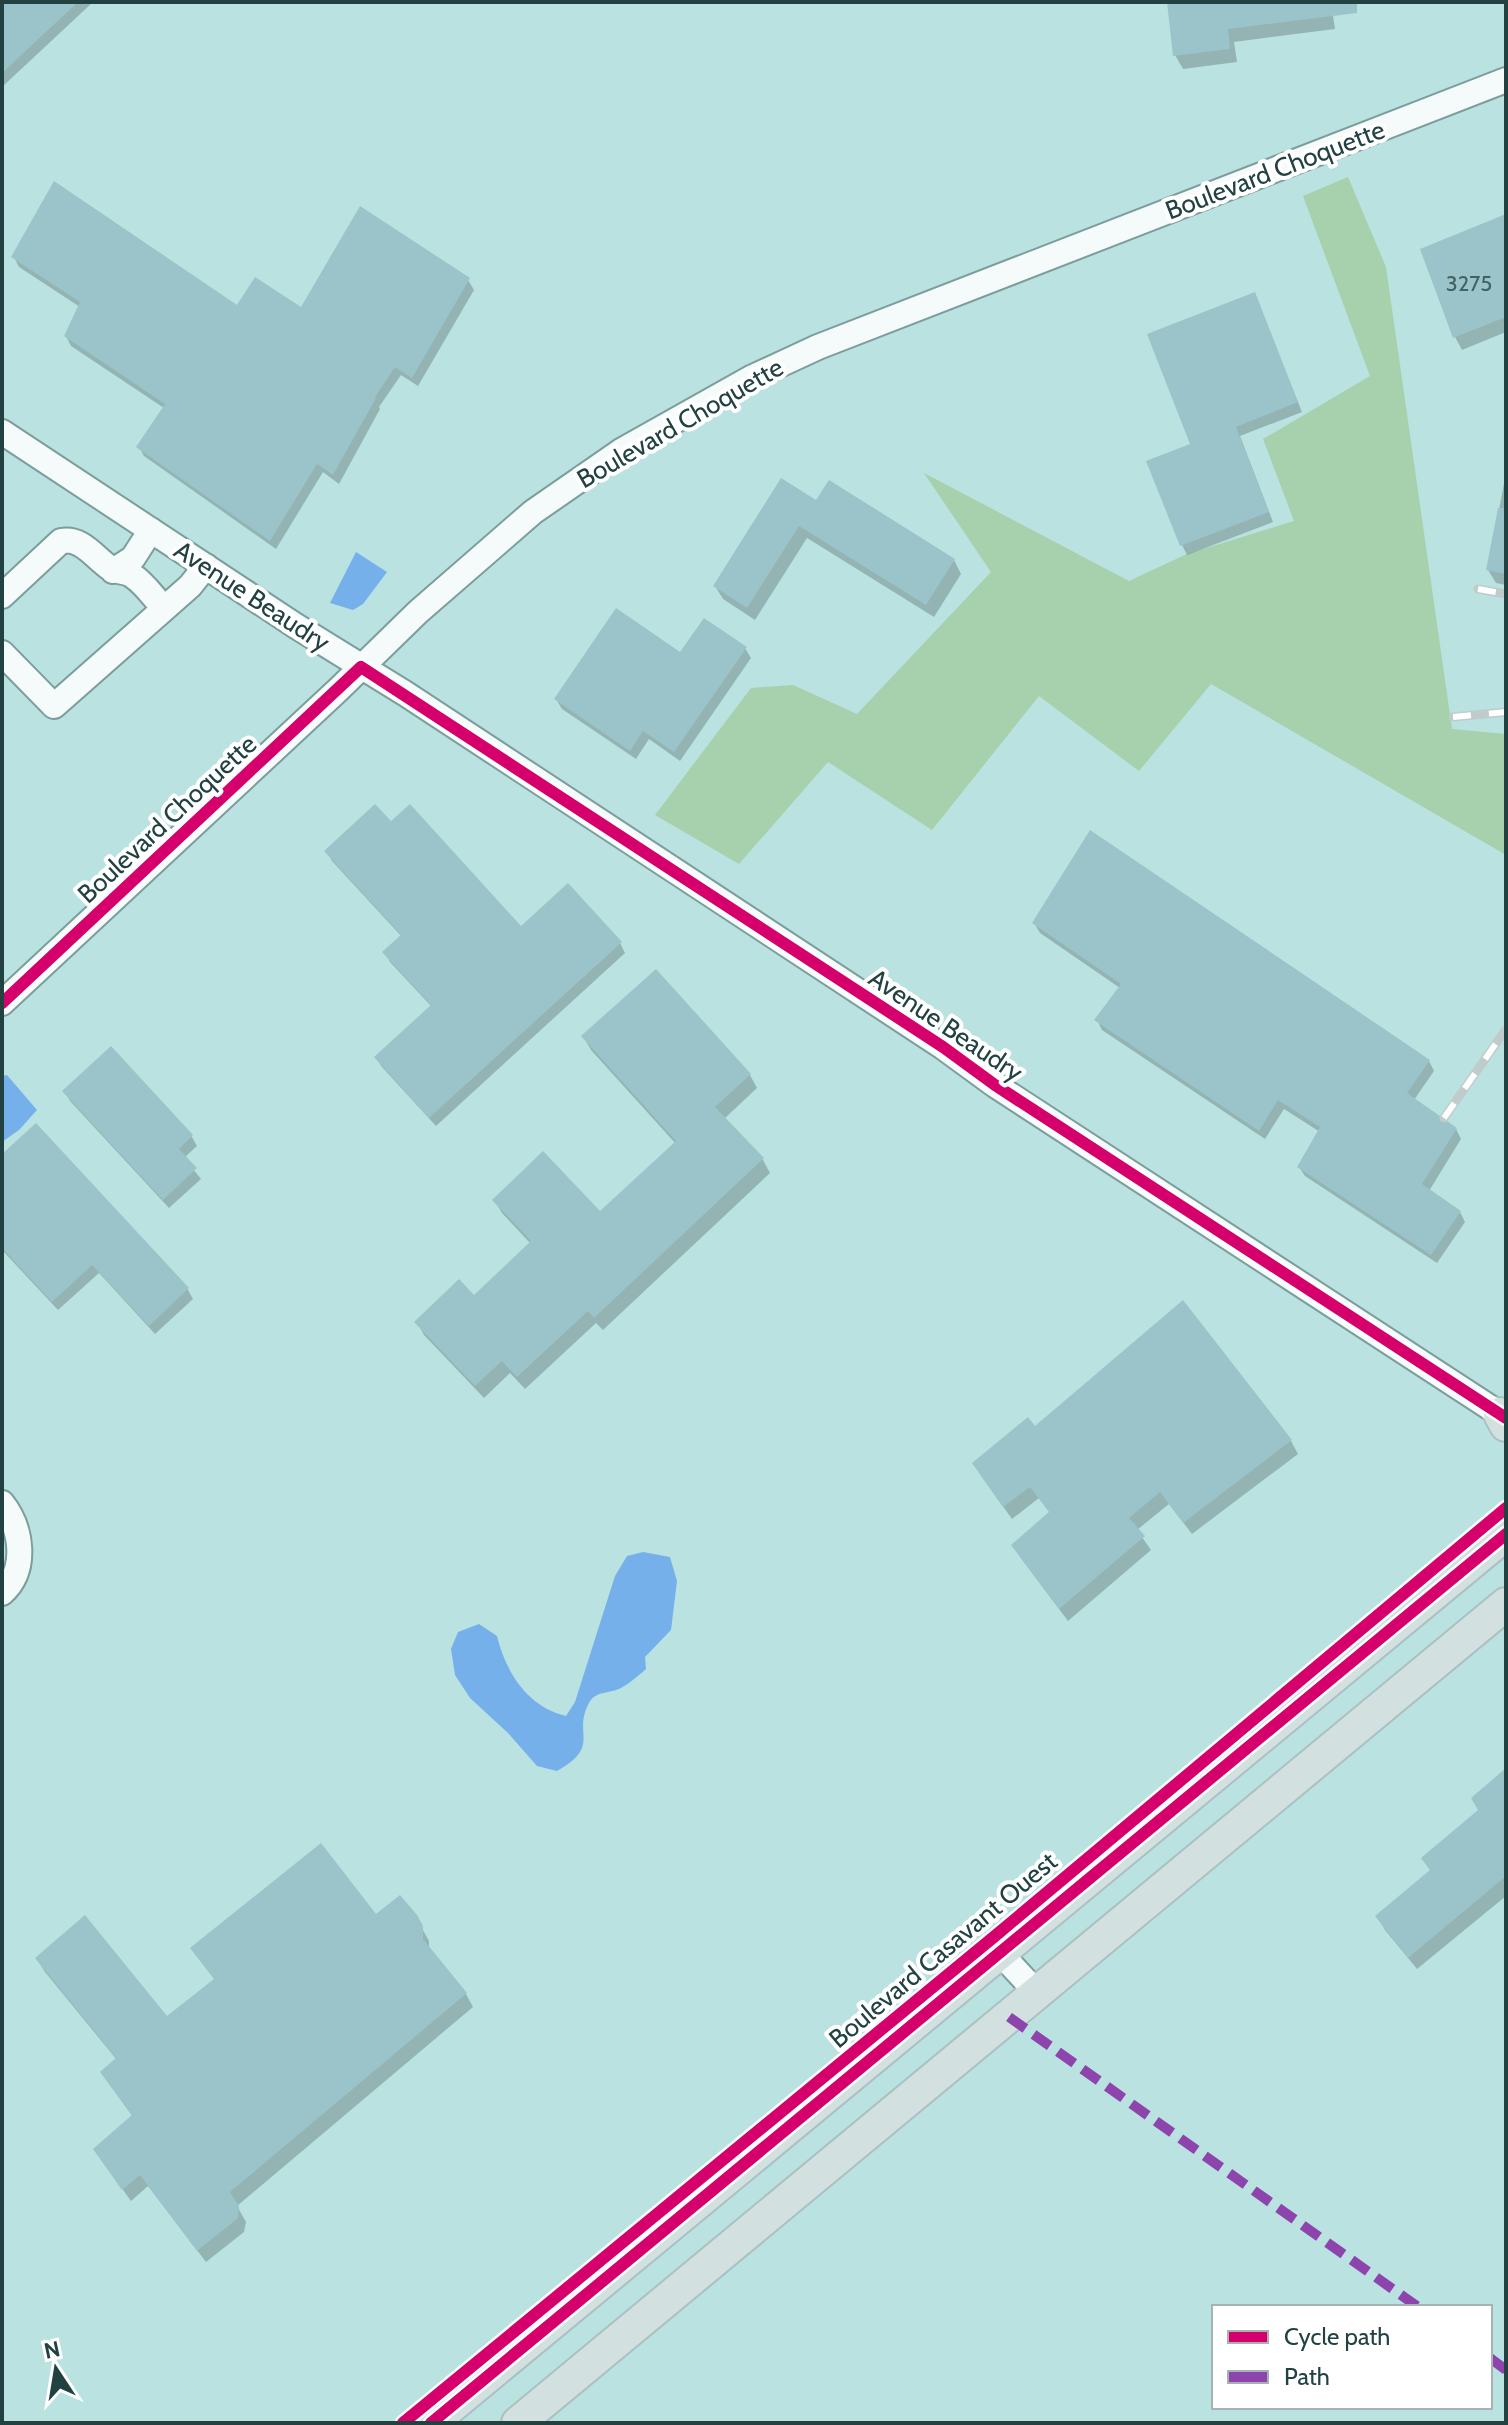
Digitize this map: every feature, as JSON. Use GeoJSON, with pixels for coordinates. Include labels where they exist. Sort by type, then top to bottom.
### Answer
{"type":"FeatureCollection","features":[{"type":"Feature","properties":{"kind":"main road","name":"Boulevard Casavant Ouest"},"geometry":{"type":"LineString","coordinates":[[431,2423],[1506,1534]]}},
{"type":"Feature","properties":{"kind":"main road"},"geometry":{"type":"LineString","coordinates":[[518,2423],[1506,1604]]}},
{"type":"Feature","properties":{"kind":"street","name":"Boulevard Choquette"},"geometry":{"type":"LineString","coordinates":[[2,1003],[418,612],[533,512],[621,451],[751,378],[818,347],[1506,80]]}},
{"type":"Feature","properties":{"kind":"street","name":"Avenue Beaudry"},"geometry":{"type":"LineString","coordinates":[[2,432],[930,1038],[995,1085],[1504,1419]]}},
{"type":"Feature","properties":{"kind":"street"},"geometry":{"type":"LineString","coordinates":[[113,571],[133,558],[151,530]]}},
{"type":"Feature","properties":{"kind":"street"},"geometry":{"type":"LineString","coordinates":[[2,596],[61,541],[69,539],[81,544],[113,571],[125,571],[135,577],[164,608]]}},
{"type":"Feature","properties":{"kind":"street"},"geometry":{"type":"LineString","coordinates":[[2,653],[54,706],[190,586],[206,566]]}},
{"type":"Feature","properties":{"kind":"street"},"geometry":{"type":"LineString","coordinates":[[2,1503],[15,1523],[19,1542],[18,1562],[10,1586],[2,1593]]}},
{"type":"Feature","properties":{"kind":"street"},"geometry":{"type":"LineString","coordinates":[[1001,1954],[1037,1993]]}},
{"type":"Feature","properties":{"kind":"green space"},"geometry":{"type":"Polygon","coordinates":[[[1348,177],[1386,267],[1452,729],[1506,734],[1506,855],[1211,684],[1139,771],[1039,696],[932,830],[828,762],[739,864],[655,815],[751,688],[793,685],[857,714],[991,572],[924,473],[1129,581],[1187,554],[1294,521],[1263,439],[1370,376],[1303,196],[1348,177]]]}},
{"type":"Feature","properties":{"kind":"water"},"geometry":{"type":"Polygon","coordinates":[[[356,552],[387,572],[363,604],[353,610],[330,603],[356,552]]]}},
{"type":"Feature","properties":{"kind":"water"},"geometry":{"type":"Polygon","coordinates":[[[7,1075],[37,1110],[19,1130],[2,1142],[2,1076],[7,1075]]]}},
{"type":"Feature","properties":{"kind":"water"},"geometry":{"type":"Polygon","coordinates":[[[643,1552],[670,1557],[677,1581],[671,1630],[645,1657],[646,1669],[643,1672],[621,1688],[599,1694],[589,1703],[579,1754],[557,1771],[537,1766],[508,1733],[470,1698],[455,1675],[451,1649],[458,1632],[479,1624],[497,1636],[506,1663],[521,1686],[540,1705],[566,1716],[575,1702],[615,1576],[627,1556],[643,1552]]]}},
{"type":"Feature","properties":{"kind":"building"},"geometry":{"type":"Polygon","coordinates":[[[2,2],[78,2],[2,73],[2,2]]]}},
{"type":"Feature","properties":{"kind":"building"},"geometry":{"type":"Polygon","coordinates":[[[1167,2],[1357,2],[1357,13],[1228,29],[1230,49],[1173,56],[1167,2]]]}},
{"type":"Feature","properties":{"kind":"building"},"geometry":{"type":"Polygon","coordinates":[[[54,181],[237,305],[255,277],[301,307],[360,206],[470,278],[412,378],[395,367],[375,397],[333,475],[317,464],[270,541],[136,447],[165,404],[64,336],[80,302],[11,257],[54,181]]]}},
{"type":"Feature","properties":{"kind":"building"},"geometry":{"type":"Polygon","coordinates":[[[1506,214],[1506,317],[1453,338],[1420,249],[1506,214]]]}},
{"type":"Feature","properties":{"kind":"building"},"geometry":{"type":"Polygon","coordinates":[[[1255,292],[1298,402],[1236,427],[1269,512],[1180,546],[1146,461],[1190,444],[1147,334],[1255,292]]]}},
{"type":"Feature","properties":{"kind":"building"},"geometry":{"type":"Polygon","coordinates":[[[781,478],[816,500],[829,480],[955,559],[926,605],[799,526],[747,608],[713,586],[781,478]]]}},
{"type":"Feature","properties":{"kind":"building"},"geometry":{"type":"Polygon","coordinates":[[[1498,508],[1506,508],[1506,574],[1486,570],[1498,508]]]}},
{"type":"Feature","properties":{"kind":"building"},"geometry":{"type":"Polygon","coordinates":[[[616,608],[680,652],[704,618],[747,647],[674,752],[643,731],[630,751],[554,699],[616,608]]]}},
{"type":"Feature","properties":{"kind":"building"},"geometry":{"type":"Polygon","coordinates":[[[375,804],[391,821],[410,804],[521,926],[568,883],[622,942],[429,1118],[374,1057],[431,1005],[382,952],[401,935],[324,851],[375,804]]]}},
{"type":"Feature","properties":{"kind":"building"},"geometry":{"type":"Polygon","coordinates":[[[1090,830],[1430,1060],[1407,1093],[1457,1128],[1422,1184],[1461,1211],[1431,1255],[1297,1167],[1320,1127],[1278,1100],[1259,1131],[1094,1020],[1121,984],[1032,923],[1090,830]]]}},
{"type":"Feature","properties":{"kind":"building"},"geometry":{"type":"Polygon","coordinates":[[[656,969],[751,1074],[715,1107],[764,1158],[594,1318],[588,1311],[517,1377],[502,1361],[475,1386],[414,1322],[459,1279],[474,1295],[531,1241],[492,1200],[543,1151],[600,1211],[676,1141],[581,1036],[656,969]]]}},
{"type":"Feature","properties":{"kind":"building"},"geometry":{"type":"Polygon","coordinates":[[[111,1046],[193,1135],[179,1149],[197,1168],[163,1200],[62,1091],[111,1046]]]}},
{"type":"Feature","properties":{"kind":"building"},"geometry":{"type":"Polygon","coordinates":[[[36,1123],[189,1288],[149,1326],[92,1265],[52,1302],[2,1248],[2,1154],[36,1123]]]}},
{"type":"Feature","properties":{"kind":"building"},"geometry":{"type":"Polygon","coordinates":[[[1183,1300],[1292,1440],[1183,1523],[1160,1492],[1129,1518],[1145,1536],[1059,1609],[1011,1545],[1049,1512],[1030,1487],[1003,1507],[972,1463],[1028,1417],[1035,1426],[1183,1300]]]}},
{"type":"Feature","properties":{"kind":"building"},"geometry":{"type":"Polygon","coordinates":[[[1506,1768],[1506,1876],[1408,1958],[1375,1916],[1430,1870],[1421,1858],[1478,1810],[1471,1798],[1506,1768]]]}},
{"type":"Feature","properties":{"kind":"building"},"geometry":{"type":"Polygon","coordinates":[[[321,1843],[376,1914],[400,1895],[423,1926],[423,1939],[467,1993],[230,2192],[239,2206],[238,2218],[197,2251],[140,2175],[122,2190],[93,2149],[132,2115],[100,2072],[116,2058],[35,1958],[85,1915],[167,2016],[214,1979],[190,1948],[321,1843]]]}},
{"type":"Feature","properties":{"kind":"railway"},"geometry":{"type":"LineString","coordinates":[[1478,589],[1506,594]]}},
{"type":"Feature","properties":{"kind":"railway"},"geometry":{"type":"LineString","coordinates":[[1453,717],[1506,712]]}},
{"type":"Feature","properties":{"kind":"railway"},"geometry":{"type":"LineString","coordinates":[[1444,1118],[1506,1029]]}},
{"type":"Feature","properties":{"kind":"marked path"},"geometry":{"type":"LineString","coordinates":[[1009,2017],[1415,2305]]}},
{"type":"Feature","properties":{"kind":"marked path"},"geometry":{"type":"LineString","coordinates":[[1492,2360],[1506,2370]]}},
{"type":"Feature","properties":{"kind":"cycle path"},"geometry":{"type":"LineString","coordinates":[[2,1003],[361,667],[1506,1418]]}},
{"type":"Feature","properties":{"kind":"cycle path"},"geometry":{"type":"LineString","coordinates":[[403,2423],[995,1936],[1506,1508]]}},
{"type":"Feature","properties":{"kind":"cycle path"},"geometry":{"type":"LineString","coordinates":[[431,2423],[1506,1534]]}}]}
